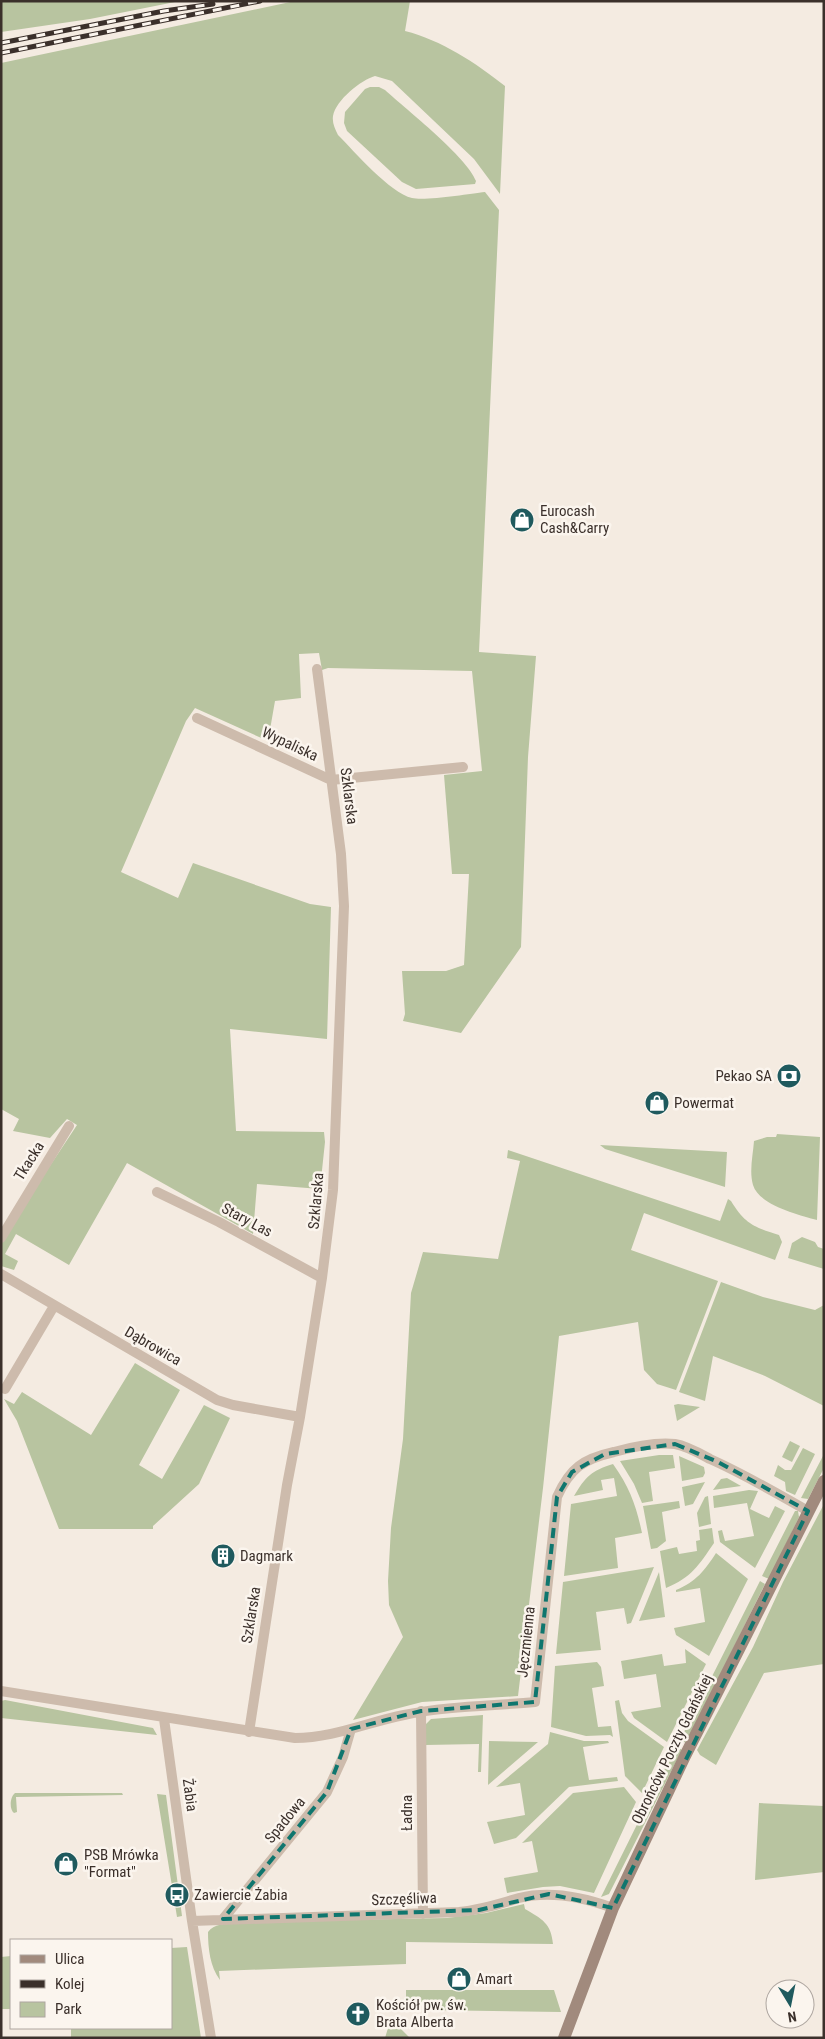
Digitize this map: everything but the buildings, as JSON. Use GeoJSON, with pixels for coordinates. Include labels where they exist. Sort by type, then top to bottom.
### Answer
{"type":"FeatureCollection","features":[{"type":"Feature","properties":{"kind":"street","name":"Szklarska"},"geometry":{"type":"LineString","coordinates":[[249,1732],[287,1485],[322,1278],[333,1190],[344,906],[341,854],[318,669]]}},
{"type":"Feature","properties":{"kind":"street","name":"Wypaliska"},"geometry":{"type":"LineString","coordinates":[[197,718],[331,780]]}},
{"type":"Feature","properties":{"kind":"street"},"geometry":{"type":"LineString","coordinates":[[331,780],[463,767]]}},
{"type":"Feature","properties":{"kind":"street","name":"Tkacka"},"geometry":{"type":"LineString","coordinates":[[1,1238],[69,1126]]}},
{"type":"Feature","properties":{"kind":"street","name":"Stary Las"},"geometry":{"type":"LineString","coordinates":[[157,1192],[219,1222],[322,1278]]}},
{"type":"Feature","properties":{"kind":"street","name":"Dąbrowica"},"geometry":{"type":"LineString","coordinates":[[1,1274],[217,1400],[233,1405],[300,1417]]}},
{"type":"Feature","properties":{"kind":"street"},"geometry":{"type":"LineString","coordinates":[[4,1390],[54,1306]]}},
{"type":"Feature","properties":{"kind":"street","name":"Jęczmienna"},"geometry":{"type":"LineString","coordinates":[[164,1719],[283,1737],[308,1738],[421,1711],[535,1702],[557,1497],[564,1482],[572,1472],[591,1459],[620,1450],[675,1444],[718,1462],[808,1511]]}},
{"type":"Feature","properties":{"kind":"street","name":"Obrońców Poczty Gdańskiej"},"geometry":{"type":"LineString","coordinates":[[564,2038],[613,1908],[685,1756],[824,1481]]}},
{"type":"Feature","properties":{"kind":"street"},"geometry":{"type":"LineString","coordinates":[[1,1691],[164,1719]]}},
{"type":"Feature","properties":{"kind":"street","name":"Ładna"},"geometry":{"type":"LineString","coordinates":[[421,1711],[423,1914]]}},
{"type":"Feature","properties":{"kind":"street","name":"Żabia"},"geometry":{"type":"LineString","coordinates":[[164,1719],[192,1921],[211,2038]]}},
{"type":"Feature","properties":{"kind":"street","name":"Spadowa"},"geometry":{"type":"LineString","coordinates":[[224,1919],[327,1792],[343,1757],[352,1729]]}},
{"type":"Feature","properties":{"kind":"street","name":"Szczęśliwa"},"geometry":{"type":"LineString","coordinates":[[192,1921],[423,1914],[479,1910],[520,1898],[549,1894],[592,1901],[613,1908]]}},
{"type":"Feature","properties":{"kind":"highlighted area"},"geometry":{"type":"Polygon","coordinates":[[[675,1444],[718,1462],[808,1511],[613,1908],[549,1894],[479,1910],[223,1919],[327,1792],[351,1729],[421,1711],[535,1702],[557,1497],[572,1472],[605,1454],[675,1444]]]}},
{"type":"Feature","properties":{"kind":"green space"},"geometry":{"type":"Polygon","coordinates":[[[1,1],[180,1],[90,19],[1,32],[1,1]]]}},
{"type":"Feature","properties":{"kind":"green space"},"geometry":{"type":"Polygon","coordinates":[[[295,1],[410,1],[405,31],[432,40],[458,53],[505,86],[500,194],[474,159],[392,81],[375,76],[369,78],[344,97],[335,110],[333,119],[338,135],[373,171],[403,195],[427,199],[485,192],[499,210],[479,652],[536,656],[528,757],[521,947],[461,1033],[403,1021],[405,1014],[402,971],[446,971],[464,965],[469,874],[452,874],[444,775],[482,771],[472,671],[328,668],[322,670],[319,653],[299,654],[301,698],[275,701],[268,741],[195,708],[186,721],[121,872],[178,898],[193,863],[310,904],[331,907],[327,1039],[230,1029],[236,1131],[324,1132],[325,1142],[320,1189],[257,1184],[253,1234],[127,1163],[69,1265],[16,1234],[5,1254],[18,1261],[14,1270],[1,1266],[1,1244],[14,1220],[77,1125],[67,1119],[50,1138],[13,1131],[19,1119],[1,1109],[1,63],[295,1]]]}},
{"type":"Feature","properties":{"kind":"green space"},"geometry":{"type":"Polygon","coordinates":[[[379,87],[385,90],[435,134],[461,159],[476,181],[475,184],[416,189],[402,182],[347,131],[344,123],[345,112],[365,89],[379,87]]]}},
{"type":"Feature","properties":{"kind":"green space"},"geometry":{"type":"Polygon","coordinates":[[[777,1134],[820,1137],[817,1220],[771,1204],[757,1192],[753,1185],[751,1169],[754,1141],[767,1137],[776,1137],[777,1134]]]}},
{"type":"Feature","properties":{"kind":"green space"},"geometry":{"type":"Polygon","coordinates":[[[600,1145],[727,1152],[725,1187],[605,1149],[600,1145]]]}},
{"type":"Feature","properties":{"kind":"green space"},"geometry":{"type":"Polygon","coordinates":[[[508,1150],[720,1221],[728,1199],[751,1224],[779,1235],[782,1242],[775,1260],[644,1213],[631,1250],[718,1281],[676,1390],[657,1384],[644,1370],[638,1322],[559,1336],[518,1696],[422,1702],[353,1720],[403,1637],[389,1605],[388,1581],[391,1528],[403,1439],[411,1293],[423,1252],[498,1259],[520,1161],[507,1158],[508,1150]]]}},
{"type":"Feature","properties":{"kind":"green space"},"geometry":{"type":"Polygon","coordinates":[[[802,1237],[815,1242],[818,1247],[824,1249],[824,1269],[788,1258],[792,1243],[802,1237]]]}},
{"type":"Feature","properties":{"kind":"green space"},"geometry":{"type":"Polygon","coordinates":[[[721,1282],[763,1297],[815,1310],[824,1305],[824,1406],[765,1376],[713,1356],[705,1401],[679,1392],[721,1282]]]}},
{"type":"Feature","properties":{"kind":"green space"},"geometry":{"type":"Polygon","coordinates":[[[135,1363],[180,1390],[139,1465],[162,1479],[204,1405],[230,1418],[199,1484],[153,1526],[153,1529],[59,1529],[17,1421],[4,1399],[14,1404],[22,1392],[91,1435],[135,1363]]]}},
{"type":"Feature","properties":{"kind":"green space"},"geometry":{"type":"Polygon","coordinates":[[[674,1405],[700,1407],[677,1421],[674,1405]]]}},
{"type":"Feature","properties":{"kind":"green space"},"geometry":{"type":"Polygon","coordinates":[[[790,1441],[800,1446],[792,1462],[782,1457],[790,1441]]]}},
{"type":"Feature","properties":{"kind":"green space"},"geometry":{"type":"Polygon","coordinates":[[[803,1448],[815,1454],[795,1495],[786,1491],[785,1482],[774,1476],[778,1465],[785,1470],[791,1470],[803,1448]]]}},
{"type":"Feature","properties":{"kind":"green space"},"geometry":{"type":"Polygon","coordinates":[[[824,1454],[824,1468],[808,1499],[801,1498],[824,1454]]]}},
{"type":"Feature","properties":{"kind":"green space"},"geometry":{"type":"Polygon","coordinates":[[[659,1455],[673,1455],[675,1468],[649,1472],[653,1501],[642,1503],[634,1484],[620,1461],[659,1455]]]}},
{"type":"Feature","properties":{"kind":"green space"},"geometry":{"type":"Polygon","coordinates":[[[679,1456],[704,1467],[705,1473],[703,1477],[682,1481],[679,1456]]]}},
{"type":"Feature","properties":{"kind":"green space"},"geometry":{"type":"Polygon","coordinates":[[[613,1464],[632,1497],[642,1533],[615,1538],[618,1568],[564,1576],[571,1504],[617,1496],[614,1478],[601,1480],[603,1490],[574,1496],[590,1475],[599,1469],[613,1464]]]}},
{"type":"Feature","properties":{"kind":"green space"},"geometry":{"type":"Polygon","coordinates":[[[727,1478],[741,1486],[713,1490],[721,1479],[727,1478]]]}},
{"type":"Feature","properties":{"kind":"green space"},"geometry":{"type":"Polygon","coordinates":[[[705,1482],[693,1504],[685,1506],[682,1487],[705,1482]]]}},
{"type":"Feature","properties":{"kind":"green space"},"geometry":{"type":"Polygon","coordinates":[[[749,1490],[758,1491],[750,1509],[769,1518],[775,1506],[785,1511],[755,1568],[720,1542],[718,1531],[722,1530],[725,1541],[754,1536],[747,1503],[714,1508],[713,1496],[749,1490]]]}},
{"type":"Feature","properties":{"kind":"green space"},"geometry":{"type":"Polygon","coordinates":[[[708,1496],[711,1524],[699,1527],[697,1513],[705,1497],[708,1496]]]}},
{"type":"Feature","properties":{"kind":"green space"},"geometry":{"type":"Polygon","coordinates":[[[679,1501],[680,1508],[662,1512],[666,1541],[657,1548],[651,1549],[643,1506],[679,1501]]]}},
{"type":"Feature","properties":{"kind":"green space"},"geometry":{"type":"Polygon","coordinates":[[[824,1504],[824,1664],[764,1673],[716,1765],[700,1755],[697,1750],[753,1647],[783,1582],[824,1504]]]}},
{"type":"Feature","properties":{"kind":"green space"},"geometry":{"type":"Polygon","coordinates":[[[795,1511],[798,1511],[799,1517],[769,1579],[762,1576],[795,1511]]]}},
{"type":"Feature","properties":{"kind":"green space"},"geometry":{"type":"Polygon","coordinates":[[[712,1528],[714,1543],[699,1564],[682,1580],[666,1588],[660,1551],[677,1547],[679,1554],[697,1551],[696,1541],[700,1540],[699,1530],[712,1528]]]}},
{"type":"Feature","properties":{"kind":"green space"},"geometry":{"type":"Polygon","coordinates":[[[716,1553],[748,1579],[709,1656],[676,1635],[674,1628],[705,1622],[700,1588],[676,1592],[676,1590],[699,1575],[716,1553]]]}},
{"type":"Feature","properties":{"kind":"green space"},"geometry":{"type":"Polygon","coordinates":[[[654,1567],[631,1623],[627,1624],[624,1608],[596,1612],[601,1650],[556,1654],[563,1582],[654,1567]]]}},
{"type":"Feature","properties":{"kind":"green space"},"geometry":{"type":"Polygon","coordinates":[[[659,1572],[665,1617],[639,1621],[659,1572]]]}},
{"type":"Feature","properties":{"kind":"green space"},"geometry":{"type":"Polygon","coordinates":[[[760,1581],[765,1584],[686,1743],[680,1740],[760,1581]]]}},
{"type":"Feature","properties":{"kind":"green space"},"geometry":{"type":"Polygon","coordinates":[[[685,1649],[706,1664],[667,1742],[634,1718],[631,1712],[661,1707],[656,1674],[624,1679],[621,1661],[662,1654],[664,1666],[686,1663],[685,1649]]]}},
{"type":"Feature","properties":{"kind":"green space"},"geometry":{"type":"Polygon","coordinates":[[[597,1662],[601,1667],[604,1686],[592,1688],[598,1727],[611,1726],[613,1737],[610,1735],[586,1736],[551,1727],[555,1666],[597,1662]]]}},
{"type":"Feature","properties":{"kind":"green space"},"geometry":{"type":"Polygon","coordinates":[[[5,1700],[153,1728],[157,1735],[1,1718],[1,1701],[5,1700]]]}},
{"type":"Feature","properties":{"kind":"green space"},"geometry":{"type":"Polygon","coordinates":[[[619,1700],[622,1713],[628,1721],[664,1747],[642,1793],[625,1776],[615,1701],[619,1700]]]}},
{"type":"Feature","properties":{"kind":"green space"},"geometry":{"type":"Polygon","coordinates":[[[483,1715],[481,1772],[478,1772],[479,1744],[425,1745],[426,1724],[431,1719],[483,1715]]]}},
{"type":"Feature","properties":{"kind":"green space"},"geometry":{"type":"Polygon","coordinates":[[[550,1732],[584,1741],[608,1741],[609,1743],[583,1747],[589,1780],[617,1777],[618,1781],[569,1787],[516,1838],[494,1844],[487,1822],[525,1815],[520,1783],[496,1787],[548,1744],[550,1732]]]}},
{"type":"Feature","properties":{"kind":"green space"},"geometry":{"type":"Polygon","coordinates":[[[489,1741],[538,1742],[488,1785],[489,1741]]]}},
{"type":"Feature","properties":{"kind":"green space"},"geometry":{"type":"Polygon","coordinates":[[[676,1746],[682,1750],[609,1894],[601,1897],[676,1746]]]}},
{"type":"Feature","properties":{"kind":"green space"},"geometry":{"type":"Polygon","coordinates":[[[624,1787],[636,1802],[594,1893],[560,1886],[507,1893],[504,1878],[538,1872],[532,1841],[522,1843],[573,1793],[624,1787]]]}},
{"type":"Feature","properties":{"kind":"green space"},"geometry":{"type":"Polygon","coordinates":[[[15,1793],[122,1793],[123,1795],[16,1797],[17,1812],[14,1813],[11,1809],[11,1803],[15,1793]]]}},
{"type":"Feature","properties":{"kind":"green space"},"geometry":{"type":"Polygon","coordinates":[[[157,1794],[166,1795],[182,1916],[177,1917],[157,1794]]]}},
{"type":"Feature","properties":{"kind":"green space"},"geometry":{"type":"Polygon","coordinates":[[[759,1803],[824,1806],[824,1872],[755,1880],[759,1803]]]}},
{"type":"Feature","properties":{"kind":"green space"},"geometry":{"type":"Polygon","coordinates":[[[524,1904],[525,1909],[548,1926],[553,1944],[406,1942],[406,1964],[219,1971],[220,1980],[214,1969],[209,1951],[208,1932],[210,1929],[235,1922],[447,1918],[486,1913],[524,1904]]]}},
{"type":"Feature","properties":{"kind":"green space"},"geometry":{"type":"Polygon","coordinates":[[[187,1947],[201,2038],[71,2038],[71,2029],[172,2029],[172,1948],[187,1947]]]}},
{"type":"Feature","properties":{"kind":"green space"},"geometry":{"type":"Polygon","coordinates":[[[10,1956],[10,2009],[1,2009],[1,1957],[10,1956]]]}},
{"type":"Feature","properties":{"kind":"green space"},"geometry":{"type":"Polygon","coordinates":[[[406,1990],[554,1990],[561,2012],[425,2010],[425,2004],[406,2004],[406,1990]]]}},
{"type":"Feature","properties":{"kind":"green space"},"geometry":{"type":"Polygon","coordinates":[[[388,2028],[400,2028],[410,2038],[385,2038],[388,2028]]]}},
{"type":"Feature","properties":{"kind":"railway"},"geometry":{"type":"LineString","coordinates":[[1,53],[260,1]]}},
{"type":"Feature","properties":{"kind":"railway"},"geometry":{"type":"LineString","coordinates":[[1,43],[164,11],[213,4]]}},
{"type":"Feature","properties":{"kind":"place","name":"Eurocash Cash&Carry"},"geometry":{"type":"Point","coordinates":[522,520]}},
{"type":"Feature","properties":{"kind":"place","name":"Pekao SA"},"geometry":{"type":"Point","coordinates":[789,1076]}},
{"type":"Feature","properties":{"kind":"place","name":"Powermat"},"geometry":{"type":"Point","coordinates":[657,1103]}},
{"type":"Feature","properties":{"kind":"place","name":"Dagmark"},"geometry":{"type":"Point","coordinates":[223,1556]}},
{"type":"Feature","properties":{"kind":"place","name":"PSB Mrówka \"Format\""},"geometry":{"type":"Point","coordinates":[66,1864]}},
{"type":"Feature","properties":{"kind":"place","name":"Zawiercie Żabia"},"geometry":{"type":"Point","coordinates":[177,1895]}},
{"type":"Feature","properties":{"kind":"place","name":"Amart"},"geometry":{"type":"Point","coordinates":[459,1979]}},
{"type":"Feature","properties":{"kind":"place","name":"Kościół pw. św. Brata Alberta"},"geometry":{"type":"Point","coordinates":[358,2014]}}]}
